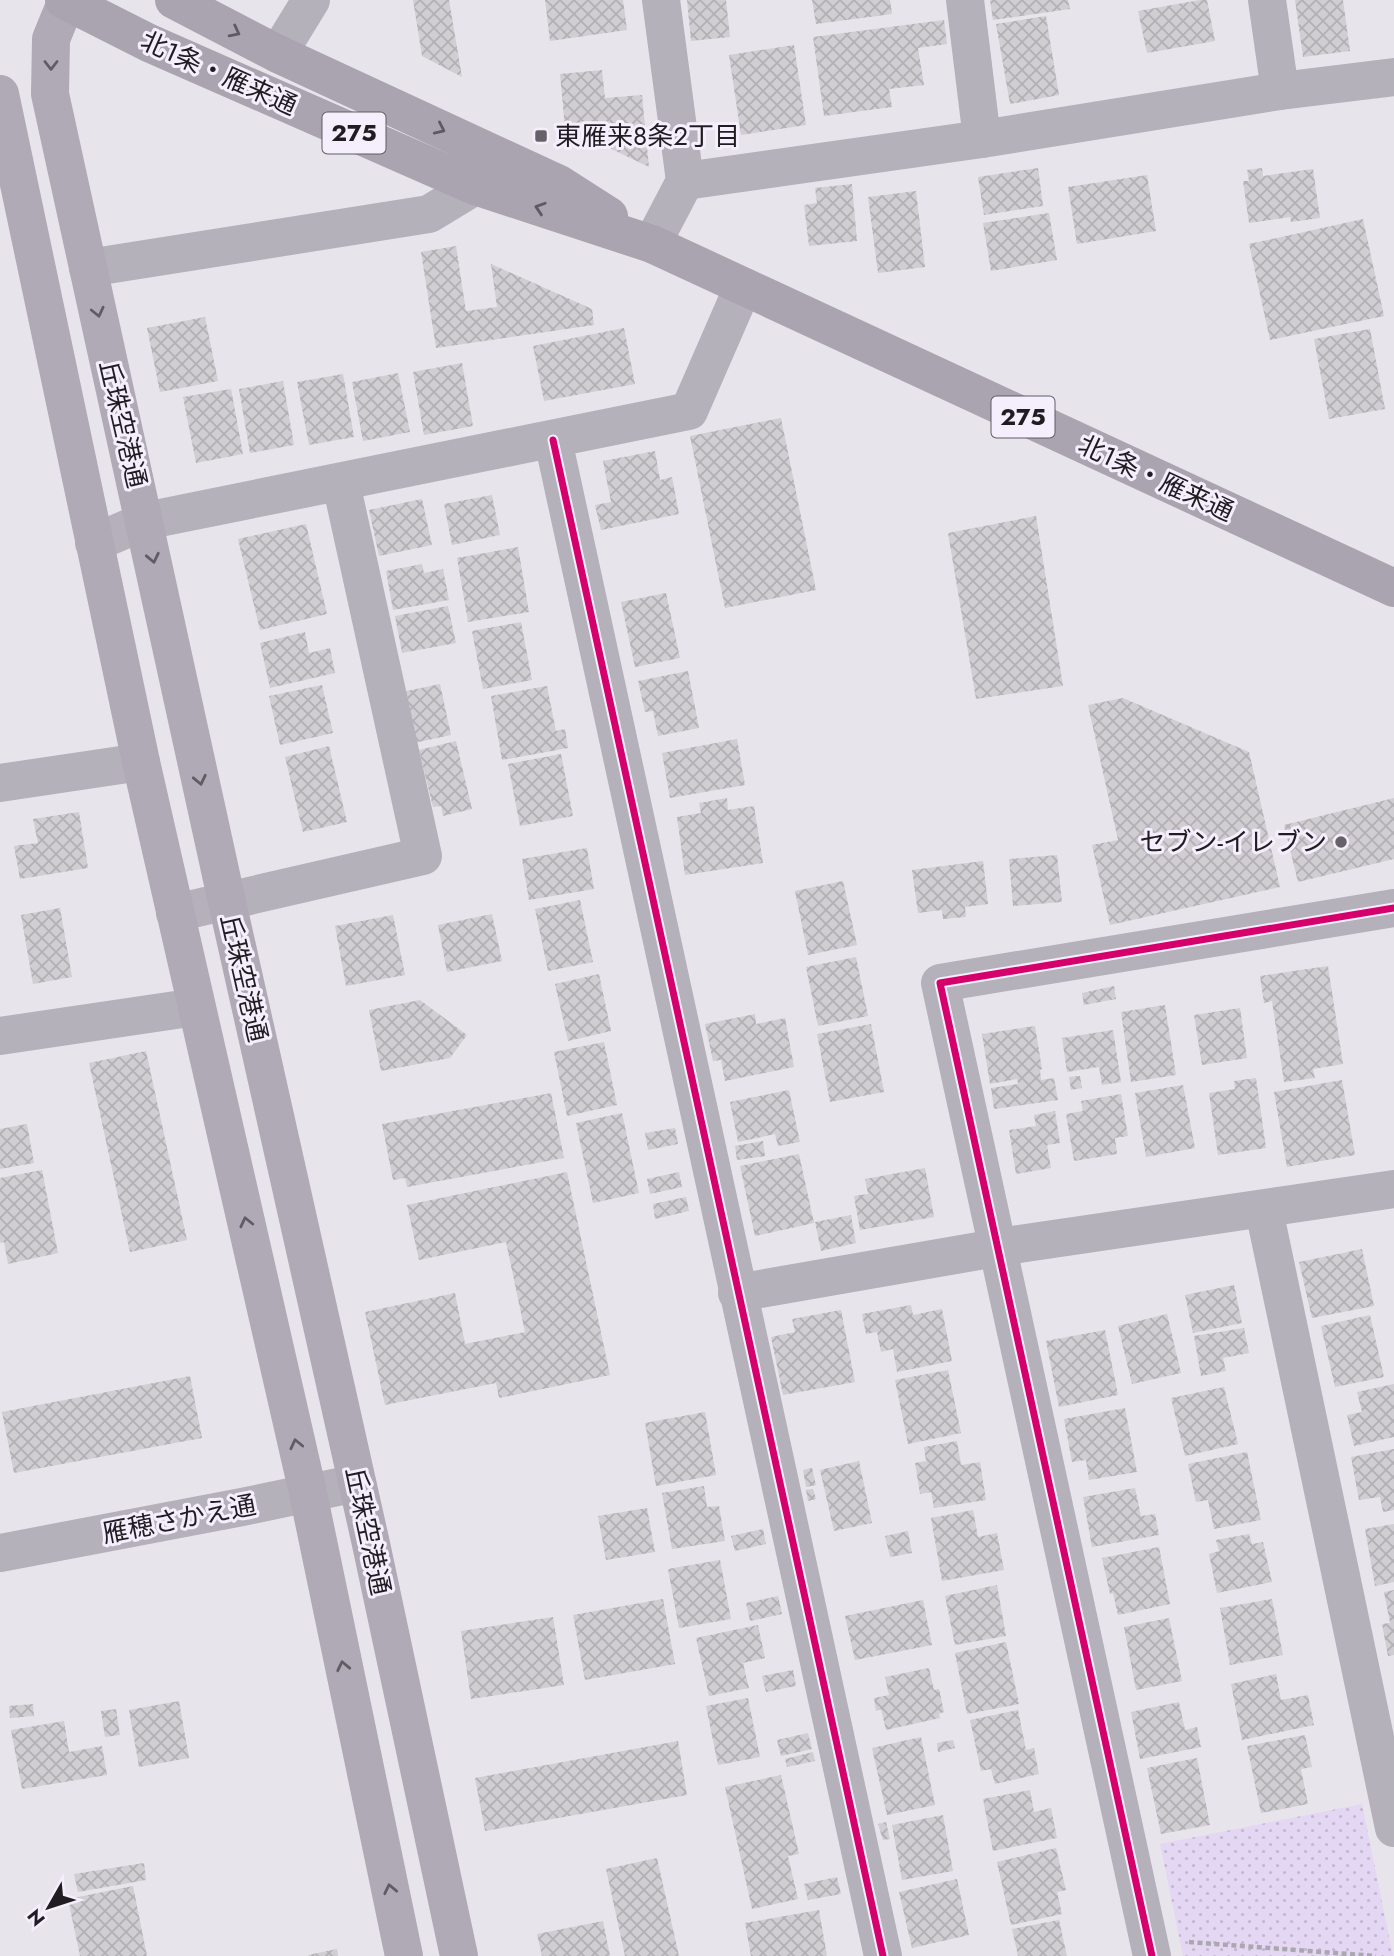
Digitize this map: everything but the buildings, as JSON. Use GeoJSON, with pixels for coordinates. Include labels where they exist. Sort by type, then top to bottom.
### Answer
{"type":"FeatureCollection","features":[{"type":"Feature","properties":{"kind":"highway","name":"北1条・雁来通"},"geometry":{"type":"LineString","coordinates":[[66,0],[149,43],[475,186],[652,244],[1394,589]]}},
{"type":"Feature","properties":{"kind":"highway","name":"北1条・雁来通"},"geometry":{"type":"LineString","coordinates":[[174,0],[278,54],[559,184],[652,244]]}},
{"type":"Feature","properties":{"kind":"main road","name":"丘珠空港通"},"geometry":{"type":"LineString","coordinates":[[66,0],[51,38],[50,94],[459,1956]]}},
{"type":"Feature","properties":{"kind":"main road","name":"丘珠空港通"},"geometry":{"type":"LineString","coordinates":[[0,94],[141,762],[307,1493],[404,1956]]}},
{"type":"Feature","properties":{"kind":"street"},"geometry":{"type":"LineString","coordinates":[[278,54],[311,0]]}},
{"type":"Feature","properties":{"kind":"street"},"geometry":{"type":"LineString","coordinates":[[652,244],[685,181],[661,0]]}},
{"type":"Feature","properties":{"kind":"street"},"geometry":{"type":"LineString","coordinates":[[965,0],[982,139]]}},
{"type":"Feature","properties":{"kind":"street"},"geometry":{"type":"LineString","coordinates":[[1267,0],[1280,90]]}},
{"type":"Feature","properties":{"kind":"street"},"geometry":{"type":"LineString","coordinates":[[685,181],[982,139],[1280,90],[1394,77]]}},
{"type":"Feature","properties":{"kind":"street"},"geometry":{"type":"LineString","coordinates":[[88,268],[429,214],[475,186]]}},
{"type":"Feature","properties":{"kind":"street"},"geometry":{"type":"LineString","coordinates":[[94,543],[145,521],[690,411],[743,287]]}},
{"type":"Feature","properties":{"kind":"street"},"geometry":{"type":"LineString","coordinates":[[553,440],[883,1956]]}},
{"type":"Feature","properties":{"kind":"street"},"geometry":{"type":"LineString","coordinates":[[176,913],[423,856],[341,483]]}},
{"type":"Feature","properties":{"kind":"street"},"geometry":{"type":"LineString","coordinates":[[0,783],[141,762]]}},
{"type":"Feature","properties":{"kind":"street"},"geometry":{"type":"LineString","coordinates":[[1168,1949],[998,1247],[940,983],[1394,908]]}},
{"type":"Feature","properties":{"kind":"street"},"geometry":{"type":"LineString","coordinates":[[0,1037],[196,1007]]}},
{"type":"Feature","properties":{"kind":"street"},"geometry":{"type":"LineString","coordinates":[[737,1293],[998,1247],[1394,1189]]}},
{"type":"Feature","properties":{"kind":"street"},"geometry":{"type":"LineString","coordinates":[[1264,1210],[1394,1828]]}},
{"type":"Feature","properties":{"kind":"street","name":"雁穂さかえ通"},"geometry":{"type":"LineString","coordinates":[[1,1547],[357,1483]]}},
{"type":"Feature","properties":{"kind":"path"},"geometry":{"type":"LineString","coordinates":[[1168,1949],[1376,1956]]}},
{"type":"Feature","properties":{"kind":"shaded area"},"geometry":{"type":"Polygon","coordinates":[[[1362,1804],[1393,1956],[1183,1956],[1160,1844],[1362,1804]]]}},
{"type":"Feature","properties":{"kind":"cycle path"},"geometry":{"type":"LineString","coordinates":[[553,440],[883,1956]]}},
{"type":"Feature","properties":{"kind":"cycle path"},"geometry":{"type":"LineString","coordinates":[[1152,1956],[940,983],[1394,908]]}},
{"type":"Feature","properties":{"kind":"place","name":"東雁来8条2丁目"},"geometry":{"type":"Point","coordinates":[541,136]}},
{"type":"Feature","properties":{"kind":"place","name":"セブン-イレブン"},"geometry":{"type":"Point","coordinates":[1341,842]}}]}
